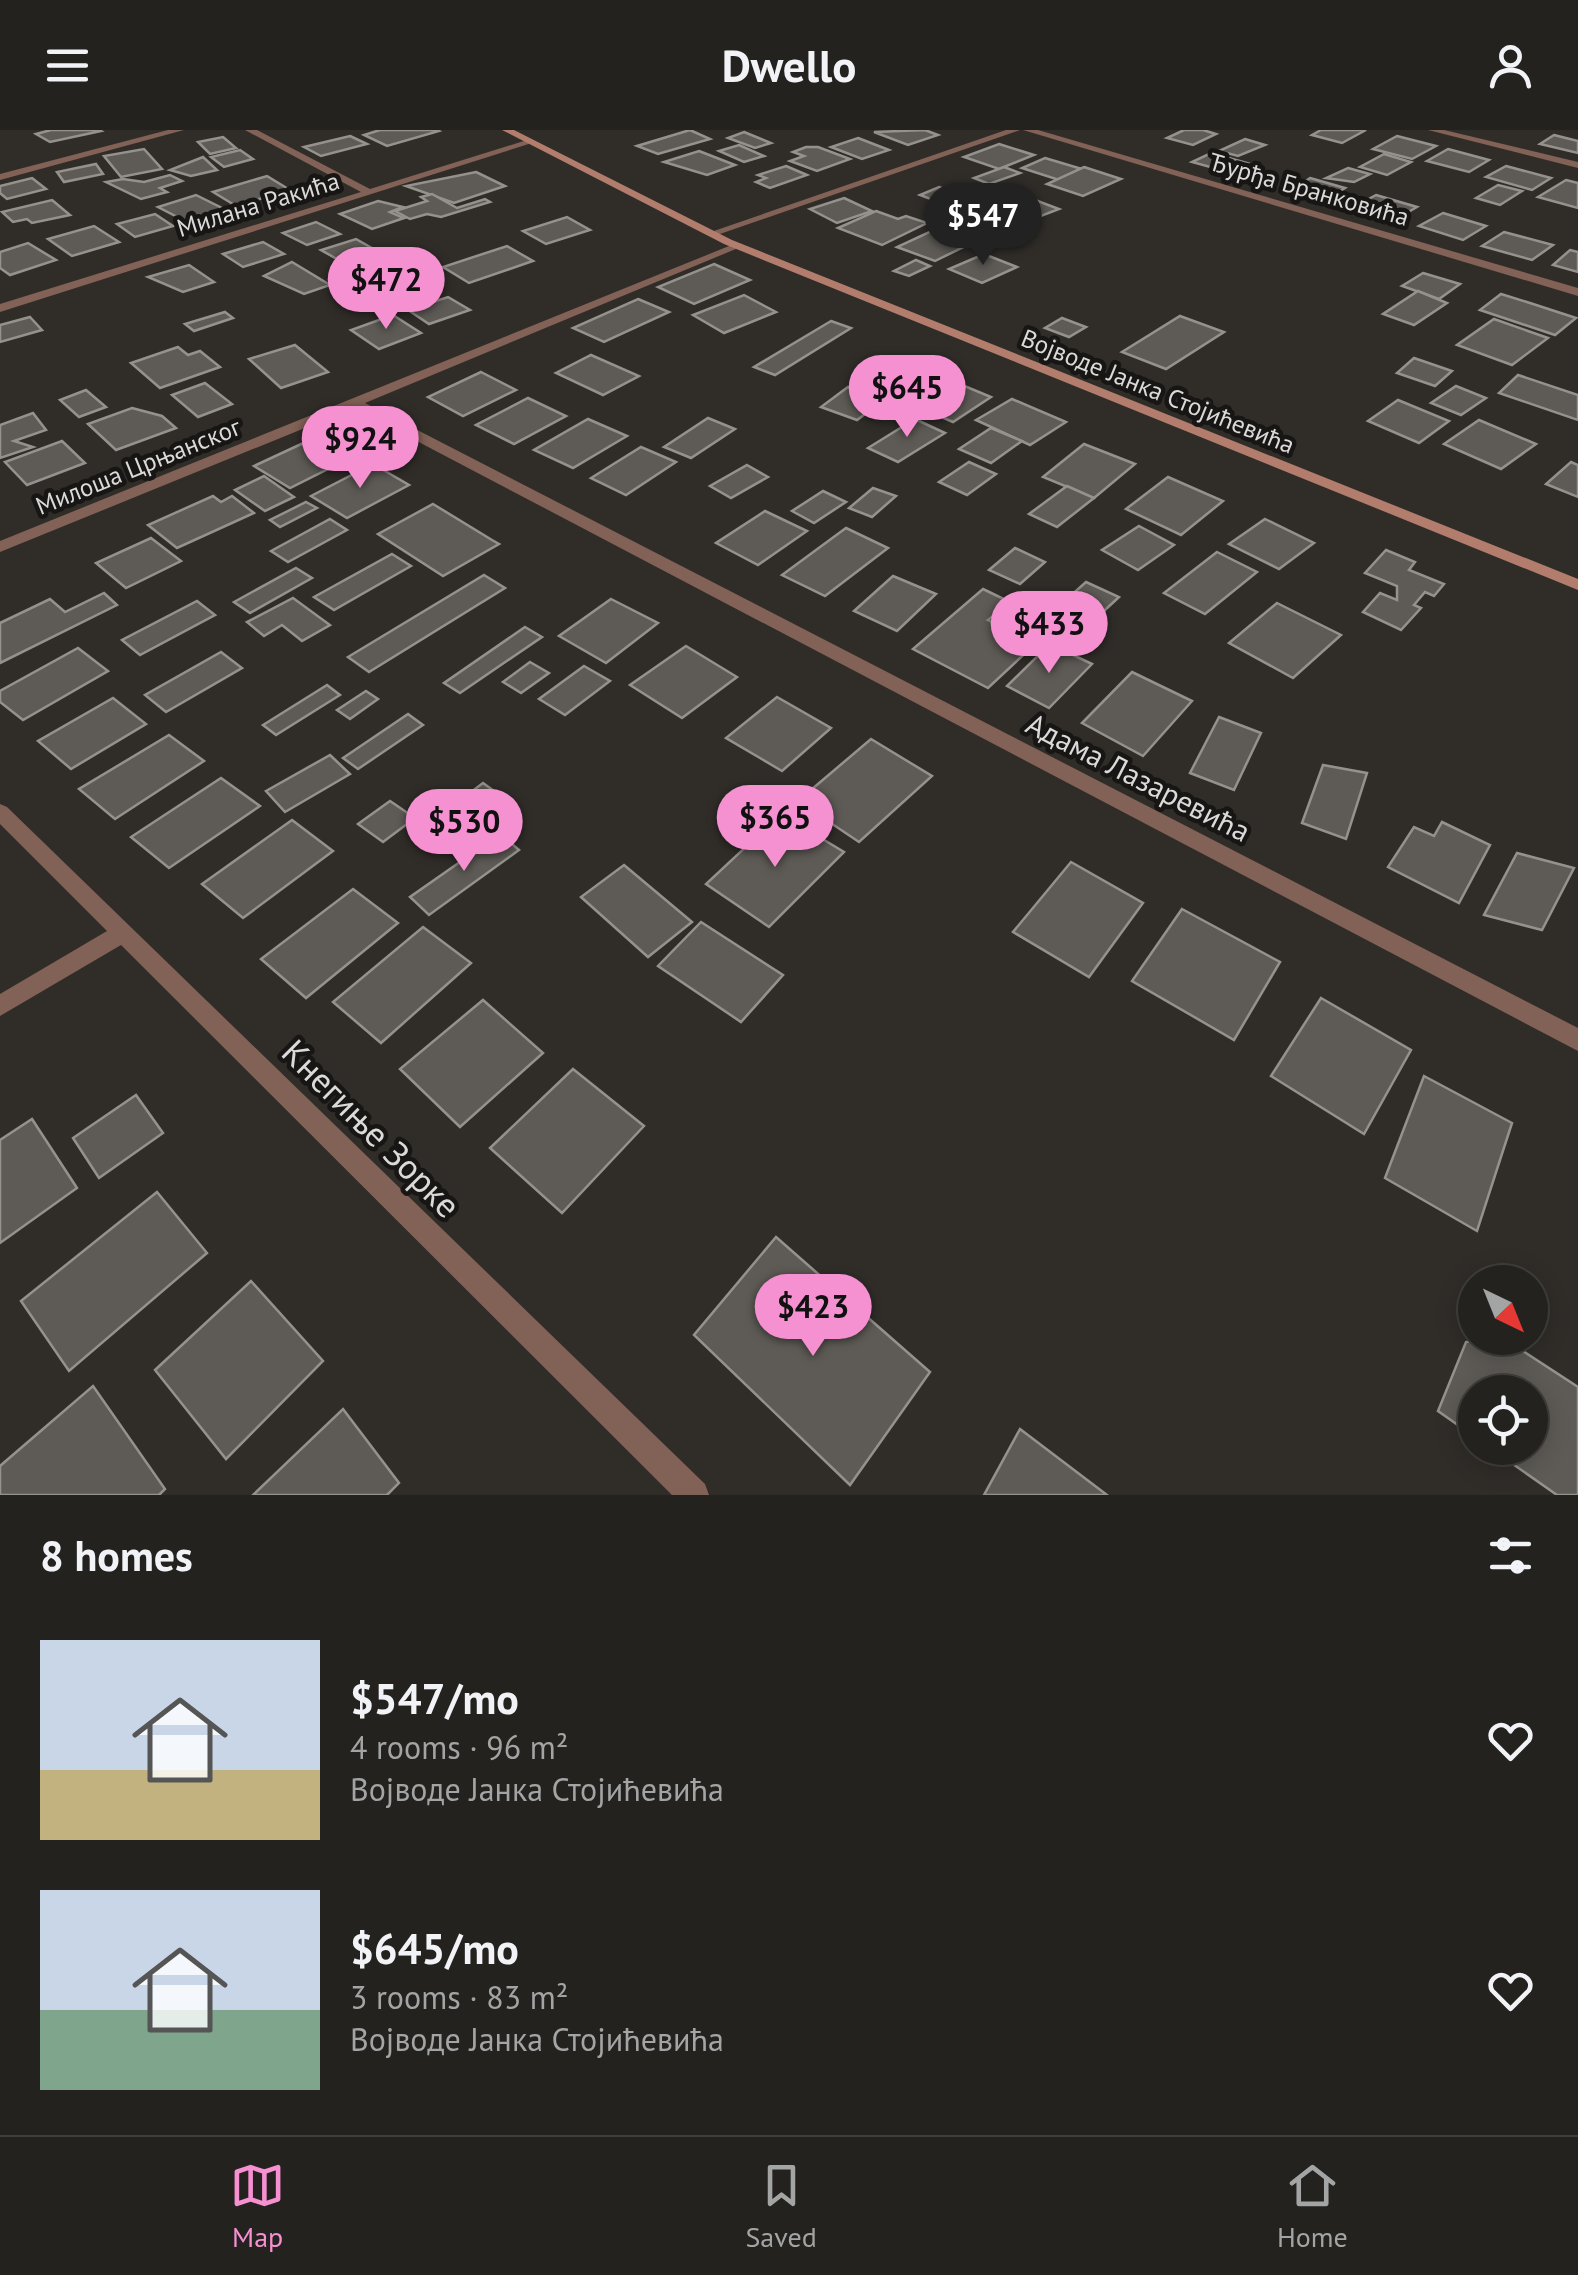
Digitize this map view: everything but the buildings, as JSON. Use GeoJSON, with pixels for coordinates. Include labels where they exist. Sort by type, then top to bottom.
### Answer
{"type":"FeatureCollection","features":[{"type":"Feature","properties":{"kind":"street"},"geometry":{"type":"LineString","coordinates":[[0,177],[179,130]]}},
{"type":"Feature","properties":{"kind":"street"},"geometry":{"type":"LineString","coordinates":[[250,130],[368,192]]}},
{"type":"Feature","properties":{"kind":"street","name":"Војводе Јанка Стојићевића"},"geometry":{"type":"LineString","coordinates":[[509,130],[738,246],[1578,585]]}},
{"type":"Feature","properties":{"kind":"street"},"geometry":{"type":"LineString","coordinates":[[713,233],[1015,130]]}},
{"type":"Feature","properties":{"kind":"street","name":"Ђурђа Бранковића"},"geometry":{"type":"LineString","coordinates":[[1028,130],[1578,292]]}},
{"type":"Feature","properties":{"kind":"street"},"geometry":{"type":"LineString","coordinates":[[1433,130],[1578,165]]}},
{"type":"Feature","properties":{"kind":"street","name":"Милана Ракића"},"geometry":{"type":"LineString","coordinates":[[0,308],[530,142]]}},
{"type":"Feature","properties":{"kind":"street","name":"Милоша Црњанског"},"geometry":{"type":"LineString","coordinates":[[0,547],[738,246]]}},
{"type":"Feature","properties":{"kind":"street","name":"Адама Лазаревића"},"geometry":{"type":"LineString","coordinates":[[353,402],[1578,1040]]}},
{"type":"Feature","properties":{"kind":"street","name":"Кнегиње Зорке"},"geometry":{"type":"LineString","coordinates":[[0,812],[688,1493]]}},
{"type":"Feature","properties":{"kind":"street"},"geometry":{"type":"LineString","coordinates":[[0,1006],[123,932]]}}]}
